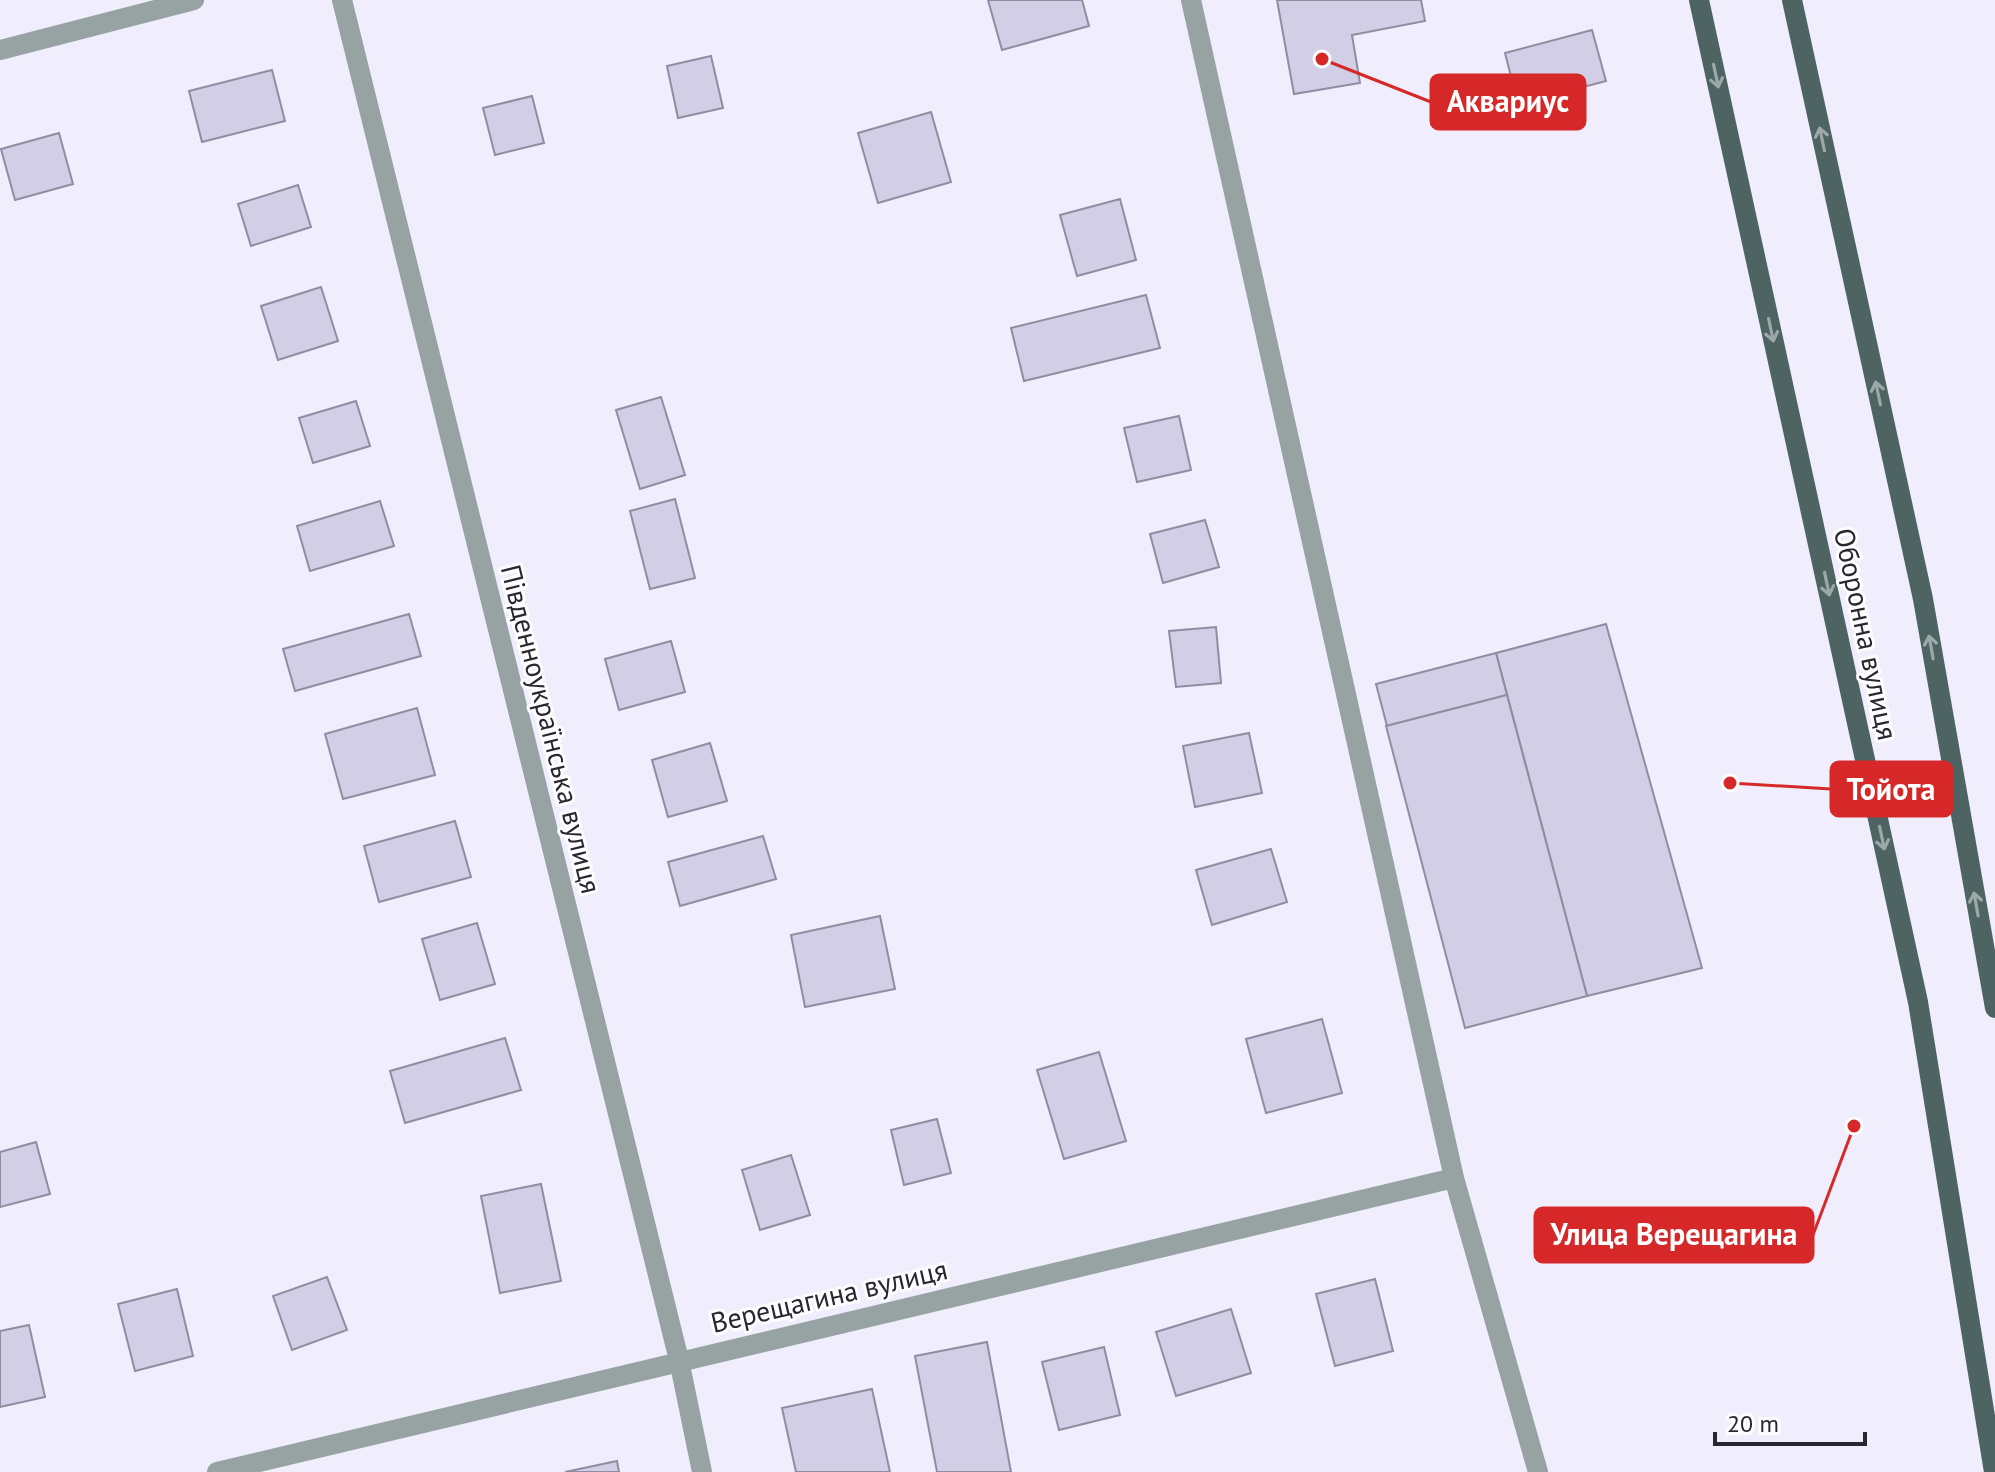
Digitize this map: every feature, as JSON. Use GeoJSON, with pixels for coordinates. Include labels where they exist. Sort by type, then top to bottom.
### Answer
{"type":"FeatureCollection","features":[{"type":"Feature","properties":{"kind":"main road","name":"Оборонна вулиця"},"geometry":{"type":"LineString","coordinates":[[1699,0],[1918,1002],[1994,1472]]}},
{"type":"Feature","properties":{"kind":"main road","name":"Оборонна вулиця"},"geometry":{"type":"LineString","coordinates":[[1792,0],[1923,599],[1995,1008]]}},
{"type":"Feature","properties":{"kind":"street"},"geometry":{"type":"LineString","coordinates":[[0,50],[194,0]]}},
{"type":"Feature","properties":{"kind":"street","name":"Південноукраїнська вулиця"},"geometry":{"type":"LineString","coordinates":[[342,0],[679,1360],[702,1472]]}},
{"type":"Feature","properties":{"kind":"street"},"geometry":{"type":"LineString","coordinates":[[1191,0],[1454,1178],[1538,1472]]}},
{"type":"Feature","properties":{"kind":"street","name":"Верещагина вулиця"},"geometry":{"type":"LineString","coordinates":[[217,1472],[1454,1178]]}},
{"type":"Feature","properties":{"kind":"building"},"geometry":{"type":"Polygon","coordinates":[[[988,0],[1082,0],[1089,26],[1002,50],[988,0]]]}},
{"type":"Feature","properties":{"kind":"building"},"geometry":{"type":"Polygon","coordinates":[[[1277,0],[1421,0],[1425,21],[1352,35],[1360,83],[1294,94],[1277,0]]]}},
{"type":"Feature","properties":{"kind":"building"},"geometry":{"type":"Polygon","coordinates":[[[1592,30],[1606,81],[1518,104],[1505,53],[1592,30]]]}},
{"type":"Feature","properties":{"kind":"building"},"geometry":{"type":"Polygon","coordinates":[[[711,56],[723,108],[678,118],[667,66],[711,56]]]}},
{"type":"Feature","properties":{"kind":"building"},"geometry":{"type":"Polygon","coordinates":[[[272,70],[285,121],[202,142],[189,91],[272,70]]]}},
{"type":"Feature","properties":{"kind":"building"},"geometry":{"type":"Polygon","coordinates":[[[532,96],[544,143],[495,155],[483,108],[532,96]]]}},
{"type":"Feature","properties":{"kind":"building"},"geometry":{"type":"Polygon","coordinates":[[[931,112],[951,182],[878,203],[858,133],[931,112]]]}},
{"type":"Feature","properties":{"kind":"building"},"geometry":{"type":"Polygon","coordinates":[[[59,133],[73,184],[15,200],[1,149],[59,133]]]}},
{"type":"Feature","properties":{"kind":"building"},"geometry":{"type":"Polygon","coordinates":[[[298,185],[311,227],[251,246],[238,204],[298,185]]]}},
{"type":"Feature","properties":{"kind":"building"},"geometry":{"type":"Polygon","coordinates":[[[1120,199],[1136,260],[1077,276],[1060,215],[1120,199]]]}},
{"type":"Feature","properties":{"kind":"building"},"geometry":{"type":"Polygon","coordinates":[[[321,287],[338,341],[278,360],[261,306],[321,287]]]}},
{"type":"Feature","properties":{"kind":"building"},"geometry":{"type":"Polygon","coordinates":[[[1146,295],[1160,348],[1024,381],[1011,328],[1146,295]]]}},
{"type":"Feature","properties":{"kind":"building"},"geometry":{"type":"Polygon","coordinates":[[[661,397],[685,475],[640,489],[616,410],[661,397]]]}},
{"type":"Feature","properties":{"kind":"building"},"geometry":{"type":"Polygon","coordinates":[[[356,401],[370,446],[313,463],[299,418],[356,401]]]}},
{"type":"Feature","properties":{"kind":"building"},"geometry":{"type":"Polygon","coordinates":[[[1179,416],[1191,470],[1137,482],[1124,428],[1179,416]]]}},
{"type":"Feature","properties":{"kind":"building"},"geometry":{"type":"Polygon","coordinates":[[[675,499],[695,578],[650,589],[630,511],[675,499]]]}},
{"type":"Feature","properties":{"kind":"building"},"geometry":{"type":"Polygon","coordinates":[[[380,501],[394,546],[310,571],[297,526],[380,501]]]}},
{"type":"Feature","properties":{"kind":"building"},"geometry":{"type":"Polygon","coordinates":[[[1205,520],[1219,567],[1163,583],[1150,534],[1205,520]]]}},
{"type":"Feature","properties":{"kind":"building"},"geometry":{"type":"Polygon","coordinates":[[[409,614],[421,656],[295,691],[283,649],[409,614]]]}},
{"type":"Feature","properties":{"kind":"building"},"geometry":{"type":"Polygon","coordinates":[[[1606,624],[1702,968],[1587,996],[1496,653],[1606,624]]]}},
{"type":"Feature","properties":{"kind":"building"},"geometry":{"type":"Polygon","coordinates":[[[1216,627],[1221,683],[1176,687],[1169,631],[1216,627]]]}},
{"type":"Feature","properties":{"kind":"building"},"geometry":{"type":"Polygon","coordinates":[[[671,641],[685,692],[619,710],[605,659],[671,641]]]}},
{"type":"Feature","properties":{"kind":"building"},"geometry":{"type":"Polygon","coordinates":[[[1496,653],[1507,695],[1387,726],[1376,684],[1496,653]]]}},
{"type":"Feature","properties":{"kind":"building"},"geometry":{"type":"Polygon","coordinates":[[[1507,695],[1587,996],[1465,1028],[1386,726],[1507,695]]]}},
{"type":"Feature","properties":{"kind":"building"},"geometry":{"type":"Polygon","coordinates":[[[417,708],[435,775],[343,799],[325,734],[417,708]]]}},
{"type":"Feature","properties":{"kind":"building"},"geometry":{"type":"Polygon","coordinates":[[[1249,733],[1262,793],[1195,807],[1183,746],[1249,733]]]}},
{"type":"Feature","properties":{"kind":"building"},"geometry":{"type":"Polygon","coordinates":[[[710,743],[727,801],[668,817],[652,760],[710,743]]]}},
{"type":"Feature","properties":{"kind":"building"},"geometry":{"type":"Polygon","coordinates":[[[455,821],[471,877],[379,902],[364,846],[455,821]]]}},
{"type":"Feature","properties":{"kind":"building"},"geometry":{"type":"Polygon","coordinates":[[[763,836],[776,879],[680,906],[668,862],[763,836]]]}},
{"type":"Feature","properties":{"kind":"building"},"geometry":{"type":"Polygon","coordinates":[[[1271,849],[1287,902],[1212,925],[1196,870],[1271,849]]]}},
{"type":"Feature","properties":{"kind":"building"},"geometry":{"type":"Polygon","coordinates":[[[880,916],[895,989],[805,1007],[791,935],[880,916]]]}},
{"type":"Feature","properties":{"kind":"building"},"geometry":{"type":"Polygon","coordinates":[[[477,923],[495,984],[440,1000],[422,939],[477,923]]]}},
{"type":"Feature","properties":{"kind":"building"},"geometry":{"type":"Polygon","coordinates":[[[1322,1019],[1342,1093],[1266,1113],[1246,1039],[1322,1019]]]}},
{"type":"Feature","properties":{"kind":"building"},"geometry":{"type":"Polygon","coordinates":[[[505,1038],[521,1090],[405,1123],[390,1071],[505,1038]]]}},
{"type":"Feature","properties":{"kind":"building"},"geometry":{"type":"Polygon","coordinates":[[[1099,1052],[1126,1141],[1064,1159],[1037,1070],[1099,1052]]]}},
{"type":"Feature","properties":{"kind":"building"},"geometry":{"type":"Polygon","coordinates":[[[937,1119],[951,1173],[904,1185],[891,1130],[937,1119]]]}},
{"type":"Feature","properties":{"kind":"building"},"geometry":{"type":"Polygon","coordinates":[[[36,1142],[50,1194],[0,1207],[0,1152],[36,1142]]]}},
{"type":"Feature","properties":{"kind":"building"},"geometry":{"type":"Polygon","coordinates":[[[791,1155],[810,1215],[760,1230],[742,1170],[791,1155]]]}},
{"type":"Feature","properties":{"kind":"building"},"geometry":{"type":"Polygon","coordinates":[[[541,1184],[561,1281],[500,1293],[481,1196],[541,1184]]]}},
{"type":"Feature","properties":{"kind":"building"},"geometry":{"type":"Polygon","coordinates":[[[327,1277],[347,1330],[292,1350],[273,1296],[327,1277]]]}},
{"type":"Feature","properties":{"kind":"building"},"geometry":{"type":"Polygon","coordinates":[[[1375,1279],[1393,1351],[1335,1366],[1316,1294],[1375,1279]]]}},
{"type":"Feature","properties":{"kind":"building"},"geometry":{"type":"Polygon","coordinates":[[[177,1289],[193,1356],[135,1371],[118,1304],[177,1289]]]}},
{"type":"Feature","properties":{"kind":"building"},"geometry":{"type":"Polygon","coordinates":[[[1231,1309],[1251,1373],[1176,1396],[1156,1332],[1231,1309]]]}},
{"type":"Feature","properties":{"kind":"building"},"geometry":{"type":"Polygon","coordinates":[[[29,1325],[45,1397],[0,1407],[0,1331],[29,1325]]]}},
{"type":"Feature","properties":{"kind":"building"},"geometry":{"type":"Polygon","coordinates":[[[987,1342],[1011,1472],[937,1472],[915,1356],[987,1342]]]}},
{"type":"Feature","properties":{"kind":"building"},"geometry":{"type":"Polygon","coordinates":[[[1104,1347],[1120,1415],[1059,1430],[1042,1362],[1104,1347]]]}},
{"type":"Feature","properties":{"kind":"building"},"geometry":{"type":"Polygon","coordinates":[[[872,1389],[890,1472],[796,1472],[782,1408],[872,1389]]]}},
{"type":"Feature","properties":{"kind":"building"},"geometry":{"type":"Polygon","coordinates":[[[617,1461],[619,1472],[565,1472],[617,1461]]]}},
{"type":"Feature","properties":{"kind":"place","name":"Аквариус"},"geometry":{"type":"Point","coordinates":[1322,59]}},
{"type":"Feature","properties":{"kind":"place","name":"Тойота"},"geometry":{"type":"Point","coordinates":[1730,783]}},
{"type":"Feature","properties":{"kind":"place","name":"Улица Верещагина"},"geometry":{"type":"Point","coordinates":[1854,1126]}}]}
